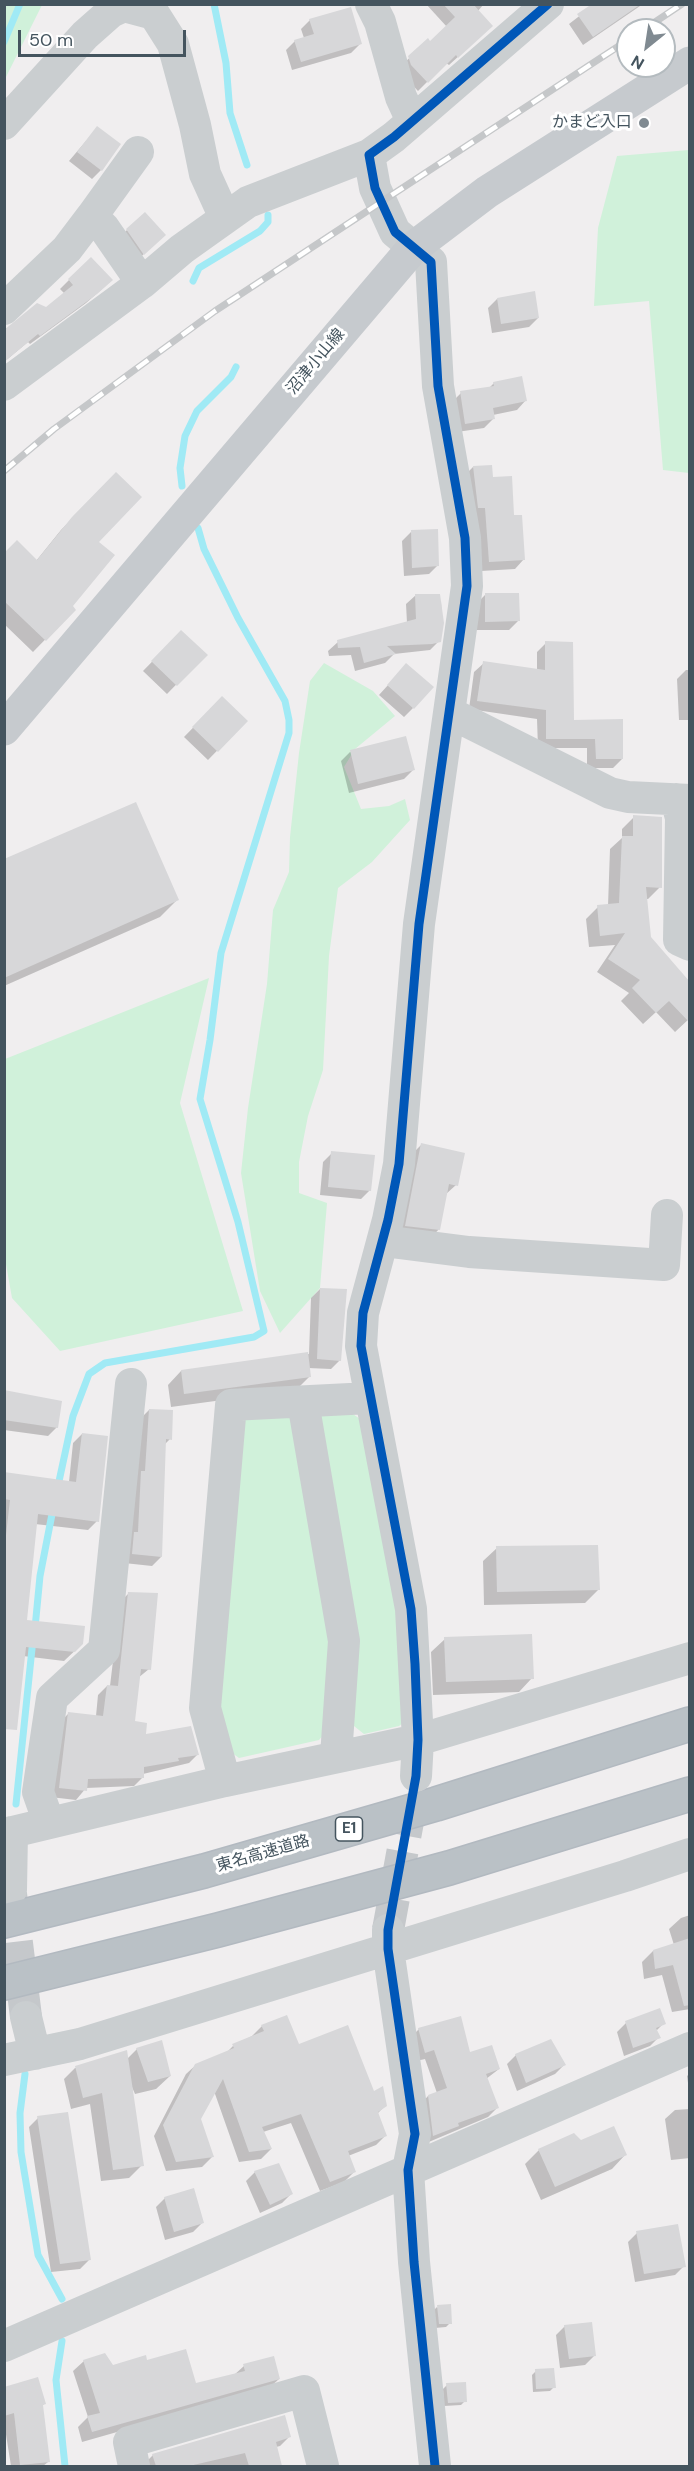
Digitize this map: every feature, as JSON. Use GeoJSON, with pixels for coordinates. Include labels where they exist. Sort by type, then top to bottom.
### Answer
{"type":"FeatureCollection","features":[{"type":"Feature","properties":{"kind":"highway","name":"東名高速道路"},"geometry":{"type":"LineString","coordinates":[[8,1905],[215,1868],[436,1804],[690,1724]]}},
{"type":"Feature","properties":{"kind":"highway"},"geometry":{"type":"LineString","coordinates":[[4,1983],[218,1930],[449,1868],[690,1794]]}},
{"type":"Feature","properties":{"kind":"main road","name":"沼津小山線"},"geometry":{"type":"LineString","coordinates":[[4,729],[413,248],[487,192],[690,63]]}},
{"type":"Feature","properties":{"kind":"street"},"geometry":{"type":"LineString","coordinates":[[371,4],[380,22],[401,97],[412,121]]}},
{"type":"Feature","properties":{"kind":"street"},"geometry":{"type":"LineString","coordinates":[[4,385],[142,283],[182,249],[248,202],[369,154],[412,121],[548,4]]}},
{"type":"Feature","properties":{"kind":"street"},"geometry":{"type":"LineString","coordinates":[[4,124],[85,35],[111,12],[124,6],[154,14],[173,44],[195,125],[205,174],[225,218]]}},
{"type":"Feature","properties":{"kind":"street"},"geometry":{"type":"LineString","coordinates":[[4,309],[68,249],[138,152]]}},
{"type":"Feature","properties":{"kind":"street"},"geometry":{"type":"LineString","coordinates":[[369,154],[375,188],[395,232],[431,262],[438,386],[465,538],[467,586],[419,924],[399,1164],[383,1241],[363,1313],[361,1346],[411,1609],[418,1740],[416,1776]]}},
{"type":"Feature","properties":{"kind":"street"},"geometry":{"type":"LineString","coordinates":[[92,216],[104,228],[142,283]]}},
{"type":"Feature","properties":{"kind":"street"},"geometry":{"type":"LineString","coordinates":[[450,713],[610,793],[628,797],[683,799],[679,940],[690,945]]}},
{"type":"Feature","properties":{"kind":"street"},"geometry":{"type":"LineString","coordinates":[[383,1241],[469,1252],[664,1265],[666,1215]]}},
{"type":"Feature","properties":{"kind":"street"},"geometry":{"type":"LineString","coordinates":[[49,1823],[38,1792],[52,1698],[104,1650],[131,1384]]}},
{"type":"Feature","properties":{"kind":"street"},"geometry":{"type":"LineString","coordinates":[[225,1781],[205,1708],[231,1405],[370,1398]]}},
{"type":"Feature","properties":{"kind":"street"},"geometry":{"type":"LineString","coordinates":[[303,1402],[344,1641],[336,1756]]}},
{"type":"Feature","properties":{"kind":"street"},"geometry":{"type":"LineString","coordinates":[[8,1905],[8,1833],[225,1781],[418,1740],[690,1658]]}},
{"type":"Feature","properties":{"kind":"street"},"geometry":{"type":"LineString","coordinates":[[4,2060],[80,2044],[388,1940],[614,1880],[690,1854]]}},
{"type":"Feature","properties":{"kind":"street"},"geometry":{"type":"LineString","coordinates":[[388,1940],[415,2134],[408,2170],[414,2262],[435,2466]]}},
{"type":"Feature","properties":{"kind":"street"},"geometry":{"type":"LineString","coordinates":[[26,2017],[35,2054]]}},
{"type":"Feature","properties":{"kind":"street"},"geometry":{"type":"LineString","coordinates":[[4,2346],[690,2048]]}},
{"type":"Feature","properties":{"kind":"street"},"geometry":{"type":"LineString","coordinates":[[134,2466],[129,2442],[304,2391],[323,2466]]}},
{"type":"Feature","properties":{"kind":"green space"},"geometry":{"type":"Polygon","coordinates":[[[4,5],[42,5],[5,79],[4,5]]]}},
{"type":"Feature","properties":{"kind":"green space"},"geometry":{"type":"Polygon","coordinates":[[[690,150],[689,473],[663,470],[649,301],[594,306],[598,228],[617,156],[690,150]]]}},
{"type":"Feature","properties":{"kind":"green space"},"geometry":{"type":"Polygon","coordinates":[[[324,663],[373,691],[395,716],[355,749],[344,767],[361,809],[389,806],[405,799],[410,820],[372,862],[338,888],[329,956],[323,1070],[308,1116],[299,1162],[299,1193],[327,1203],[320,1288],[280,1333],[260,1291],[241,1173],[248,1108],[267,984],[273,910],[289,872],[290,837],[299,753],[310,681],[324,663]]]}},
{"type":"Feature","properties":{"kind":"green space"},"geometry":{"type":"Polygon","coordinates":[[[209,978],[180,1103],[243,1311],[60,1351],[12,1298],[4,1253],[5,1059],[209,978]]]}},
{"type":"Feature","properties":{"kind":"green space"},"geometry":{"type":"Polygon","coordinates":[[[324,1410],[350,1412],[363,1421],[401,1612],[407,1720],[399,1726],[364,1734],[349,1722],[315,1422],[324,1410]]]}},
{"type":"Feature","properties":{"kind":"green space"},"geometry":{"type":"Polygon","coordinates":[[[284,1413],[296,1423],[332,1643],[330,1727],[319,1740],[239,1758],[224,1747],[217,1709],[238,1427],[249,1414],[284,1413]]]}},
{"type":"Feature","properties":{"kind":"building"},"geometry":{"type":"Polygon","coordinates":[[[443,4],[473,4],[493,26],[458,58],[456,55],[428,83],[411,65],[408,56],[428,38],[430,41],[455,17],[443,4]]]}},
{"type":"Feature","properties":{"kind":"building"},"geometry":{"type":"Polygon","coordinates":[[[592,4],[641,4],[621,18],[616,18],[616,21],[593,37],[577,14],[592,4]]]}},
{"type":"Feature","properties":{"kind":"building"},"geometry":{"type":"Polygon","coordinates":[[[351,7],[362,44],[301,62],[294,40],[314,34],[309,19],[351,7]]]}},
{"type":"Feature","properties":{"kind":"building"},"geometry":{"type":"Polygon","coordinates":[[[97,126],[121,144],[102,171],[77,152],[97,126]]]}},
{"type":"Feature","properties":{"kind":"building"},"geometry":{"type":"Polygon","coordinates":[[[145,212],[166,235],[144,255],[126,229],[145,212]]]}},
{"type":"Feature","properties":{"kind":"building"},"geometry":{"type":"Polygon","coordinates":[[[91,257],[113,280],[40,336],[38,334],[4,362],[4,330],[37,303],[46,307],[73,285],[68,279],[91,257]]]}},
{"type":"Feature","properties":{"kind":"building"},"geometry":{"type":"Polygon","coordinates":[[[535,291],[539,318],[501,324],[497,298],[535,291]]]}},
{"type":"Feature","properties":{"kind":"building"},"geometry":{"type":"Polygon","coordinates":[[[522,376],[527,401],[493,408],[495,419],[465,424],[460,391],[494,386],[493,382],[522,376]]]}},
{"type":"Feature","properties":{"kind":"building"},"geometry":{"type":"Polygon","coordinates":[[[492,465],[493,477],[512,476],[514,515],[522,515],[525,560],[489,562],[485,508],[478,508],[473,466],[492,465]]]}},
{"type":"Feature","properties":{"kind":"building"},"geometry":{"type":"Polygon","coordinates":[[[116,472],[142,497],[99,542],[115,555],[73,606],[76,610],[46,641],[4,601],[4,553],[17,540],[37,560],[72,517],[116,472]]]}},
{"type":"Feature","properties":{"kind":"building"},"geometry":{"type":"Polygon","coordinates":[[[438,529],[439,566],[412,568],[411,530],[438,529]]]}},
{"type":"Feature","properties":{"kind":"building"},"geometry":{"type":"Polygon","coordinates":[[[485,593],[519,593],[520,621],[485,622],[485,593]]]}},
{"type":"Feature","properties":{"kind":"building"},"geometry":{"type":"Polygon","coordinates":[[[415,594],[440,594],[444,623],[441,642],[387,646],[396,654],[364,663],[360,647],[338,648],[337,640],[416,619],[415,594]]]}},
{"type":"Feature","properties":{"kind":"building"},"geometry":{"type":"Polygon","coordinates":[[[181,630],[208,655],[177,686],[151,661],[181,630]]]}},
{"type":"Feature","properties":{"kind":"building"},"geometry":{"type":"Polygon","coordinates":[[[545,641],[573,642],[574,720],[623,719],[623,759],[596,759],[595,739],[546,739],[546,710],[477,701],[483,661],[545,670],[545,641]]]}},
{"type":"Feature","properties":{"kind":"building"},"geometry":{"type":"Polygon","coordinates":[[[406,663],[434,687],[414,709],[387,685],[406,663]]]}},
{"type":"Feature","properties":{"kind":"building"},"geometry":{"type":"Polygon","coordinates":[[[222,696],[248,721],[218,752],[192,727],[222,696]]]}},
{"type":"Feature","properties":{"kind":"building"},"geometry":{"type":"Polygon","coordinates":[[[406,736],[415,770],[358,784],[350,750],[406,736]]]}},
{"type":"Feature","properties":{"kind":"building"},"geometry":{"type":"Polygon","coordinates":[[[136,802],[179,900],[4,978],[4,859],[136,802]]]}},
{"type":"Feature","properties":{"kind":"building"},"geometry":{"type":"Polygon","coordinates":[[[633,815],[662,817],[662,888],[646,887],[651,937],[690,982],[690,1023],[669,1001],[656,1013],[632,988],[640,980],[608,959],[625,933],[600,936],[597,905],[619,903],[622,836],[633,836],[633,815]]]}},
{"type":"Feature","properties":{"kind":"building"},"geometry":{"type":"Polygon","coordinates":[[[421,1143],[465,1153],[458,1186],[449,1184],[440,1230],[405,1226],[421,1143]]]}},
{"type":"Feature","properties":{"kind":"building"},"geometry":{"type":"Polygon","coordinates":[[[331,1151],[375,1155],[371,1191],[328,1187],[331,1151]]]}},
{"type":"Feature","properties":{"kind":"building"},"geometry":{"type":"Polygon","coordinates":[[[320,1288],[347,1289],[341,1361],[317,1359],[320,1288]]]}},
{"type":"Feature","properties":{"kind":"building"},"geometry":{"type":"Polygon","coordinates":[[[308,1352],[311,1377],[184,1394],[181,1370],[308,1352]]]}},
{"type":"Feature","properties":{"kind":"building"},"geometry":{"type":"Polygon","coordinates":[[[4,1390],[62,1401],[58,1428],[4,1420],[4,1390]]]}},
{"type":"Feature","properties":{"kind":"building"},"geometry":{"type":"Polygon","coordinates":[[[149,1409],[173,1410],[172,1440],[166,1439],[162,1557],[132,1554],[134,1532],[138,1532],[141,1471],[145,1471],[149,1409]]]}},
{"type":"Feature","properties":{"kind":"building"},"geometry":{"type":"Polygon","coordinates":[[[82,1433],[108,1436],[99,1522],[38,1514],[27,1620],[85,1626],[83,1644],[75,1652],[26,1647],[17,1730],[4,1729],[4,1553],[10,1500],[4,1499],[4,1472],[76,1482],[82,1433]]]}},
{"type":"Feature","properties":{"kind":"building"},"geometry":{"type":"Polygon","coordinates":[[[598,1545],[600,1590],[497,1592],[496,1546],[598,1545]]]}},
{"type":"Feature","properties":{"kind":"building"},"geometry":{"type":"Polygon","coordinates":[[[128,1592],[158,1593],[151,1670],[141,1669],[135,1721],[147,1723],[146,1734],[191,1726],[199,1755],[144,1767],[144,1778],[88,1779],[87,1791],[59,1788],[68,1712],[103,1716],[107,1685],[118,1686],[128,1592]]]}},
{"type":"Feature","properties":{"kind":"building"},"geometry":{"type":"Polygon","coordinates":[[[532,1634],[534,1679],[446,1682],[444,1637],[532,1634]]]}},
{"type":"Feature","properties":{"kind":"building"},"geometry":{"type":"Polygon","coordinates":[[[690,1938],[690,2005],[684,2006],[673,1965],[655,1969],[653,1950],[690,1938]]]}},
{"type":"Feature","properties":{"kind":"building"},"geometry":{"type":"Polygon","coordinates":[[[660,2008],[666,2024],[656,2028],[661,2038],[633,2048],[625,2021],[660,2008]]]}},
{"type":"Feature","properties":{"kind":"building"},"geometry":{"type":"Polygon","coordinates":[[[287,2015],[299,2044],[348,2025],[374,2091],[383,2086],[387,2106],[378,2112],[387,2136],[348,2151],[356,2172],[330,2182],[301,2114],[262,2127],[272,2149],[249,2152],[223,2079],[201,2119],[214,2157],[176,2162],[163,2125],[195,2064],[234,2048],[232,2044],[264,2031],[261,2025],[287,2015]]]}},
{"type":"Feature","properties":{"kind":"building"},"geometry":{"type":"Polygon","coordinates":[[[461,2016],[470,2052],[492,2045],[500,2069],[486,2074],[499,2108],[458,2123],[459,2126],[433,2136],[428,2095],[447,2088],[434,2050],[425,2053],[418,2028],[461,2016]]]}},
{"type":"Feature","properties":{"kind":"building"},"geometry":{"type":"Polygon","coordinates":[[[551,2039],[566,2065],[526,2083],[515,2054],[551,2039]]]}},
{"type":"Feature","properties":{"kind":"building"},"geometry":{"type":"Polygon","coordinates":[[[162,2040],[171,2076],[148,2082],[136,2048],[162,2040]]]}},
{"type":"Feature","properties":{"kind":"building"},"geometry":{"type":"Polygon","coordinates":[[[127,2050],[144,2166],[113,2170],[102,2093],[83,2098],[75,2066],[127,2050]]]}},
{"type":"Feature","properties":{"kind":"building"},"geometry":{"type":"Polygon","coordinates":[[[68,2112],[91,2260],[60,2264],[37,2116],[68,2112]]]}},
{"type":"Feature","properties":{"kind":"building"},"geometry":{"type":"Polygon","coordinates":[[[614,2126],[627,2155],[555,2187],[538,2149],[574,2133],[581,2140],[614,2126]]]}},
{"type":"Feature","properties":{"kind":"building"},"geometry":{"type":"Polygon","coordinates":[[[279,2163],[293,2194],[270,2205],[254,2171],[279,2163]]]}},
{"type":"Feature","properties":{"kind":"building"},"geometry":{"type":"Polygon","coordinates":[[[194,2188],[204,2223],[174,2232],[164,2197],[194,2188]]]}},
{"type":"Feature","properties":{"kind":"building"},"geometry":{"type":"Polygon","coordinates":[[[678,2224],[686,2267],[644,2274],[636,2231],[678,2224]]]}},
{"type":"Feature","properties":{"kind":"building"},"geometry":{"type":"Polygon","coordinates":[[[451,2304],[452,2324],[439,2324],[437,2305],[451,2304]]]}},
{"type":"Feature","properties":{"kind":"building"},"geometry":{"type":"Polygon","coordinates":[[[592,2322],[596,2356],[569,2359],[564,2325],[592,2322]]]}},
{"type":"Feature","properties":{"kind":"building"},"geometry":{"type":"Polygon","coordinates":[[[186,2349],[196,2383],[245,2371],[243,2364],[274,2356],[280,2379],[92,2432],[87,2416],[100,2413],[83,2360],[105,2353],[113,2365],[146,2355],[147,2360],[186,2349]]]}},
{"type":"Feature","properties":{"kind":"building"},"geometry":{"type":"Polygon","coordinates":[[[554,2368],[556,2388],[536,2389],[535,2369],[554,2368]]]}},
{"type":"Feature","properties":{"kind":"building"},"geometry":{"type":"Polygon","coordinates":[[[38,2377],[46,2404],[43,2405],[50,2462],[20,2465],[14,2413],[4,2416],[4,2387],[38,2377]]]}},
{"type":"Feature","properties":{"kind":"building"},"geometry":{"type":"Polygon","coordinates":[[[466,2382],[467,2402],[448,2403],[446,2383],[466,2382]]]}},
{"type":"Feature","properties":{"kind":"building"},"geometry":{"type":"Polygon","coordinates":[[[285,2415],[291,2437],[276,2442],[282,2466],[249,2466],[245,2453],[189,2466],[156,2466],[152,2454],[285,2415]]]}},
{"type":"Feature","properties":{"kind":"waterway"},"geometry":{"type":"LineString","coordinates":[[4,42],[20,4]]}},
{"type":"Feature","properties":{"kind":"waterway"},"geometry":{"type":"LineString","coordinates":[[214,4],[226,63],[230,113],[247,165]]}},
{"type":"Feature","properties":{"kind":"waterway"},"geometry":{"type":"LineString","coordinates":[[193,281],[199,268],[260,231],[268,222],[268,215]]}},
{"type":"Feature","properties":{"kind":"waterway"},"geometry":{"type":"LineString","coordinates":[[182,486],[180,468],[185,436],[197,411],[231,377],[236,367]]}},
{"type":"Feature","properties":{"kind":"waterway"},"geometry":{"type":"LineString","coordinates":[[58,1486],[73,1416],[89,1374],[105,1363],[254,1337],[264,1331],[238,1222],[200,1099],[221,953],[289,733],[289,720],[285,701],[238,618],[204,549],[198,528]]}},
{"type":"Feature","properties":{"kind":"waterway"},"geometry":{"type":"LineString","coordinates":[[35,1628],[40,1576],[53,1509]]}},
{"type":"Feature","properties":{"kind":"waterway"},"geometry":{"type":"LineString","coordinates":[[16,1804],[33,1639]]}},
{"type":"Feature","properties":{"kind":"waterway"},"geometry":{"type":"LineString","coordinates":[[25,2074],[20,2113],[21,2152],[38,2255],[62,2299]]}},
{"type":"Feature","properties":{"kind":"waterway"},"geometry":{"type":"LineString","coordinates":[[62,2341],[56,2380],[65,2466]]}},
{"type":"Feature","properties":{"kind":"tunnel"},"geometry":{"type":"LineString","coordinates":[[388,1930],[414,1789]]}},
{"type":"Feature","properties":{"kind":"tunnel"},"geometry":{"type":"LineString","coordinates":[[11,1894],[26,2017]]}},
{"type":"Feature","properties":{"kind":"railway"},"geometry":{"type":"LineString","coordinates":[[661,18],[682,4]]}},
{"type":"Feature","properties":{"kind":"railway"},"geometry":{"type":"LineString","coordinates":[[4,471],[54,429],[215,311],[616,48]]}},
{"type":"Feature","properties":{"kind":"cycle path"},"geometry":{"type":"LineString","coordinates":[[435,2466],[414,2262],[408,2170],[415,2134],[388,1949],[388,1930],[416,1776],[418,1740],[415,1664],[411,1609],[361,1346],[363,1313],[388,1220],[399,1164],[419,924],[467,586],[465,538],[438,386],[431,262],[395,232],[375,188],[369,155],[394,137],[548,4]]}},
{"type":"Feature","properties":{"kind":"place","name":"かまど入口"},"geometry":{"type":"Point","coordinates":[644,123]}}]}
